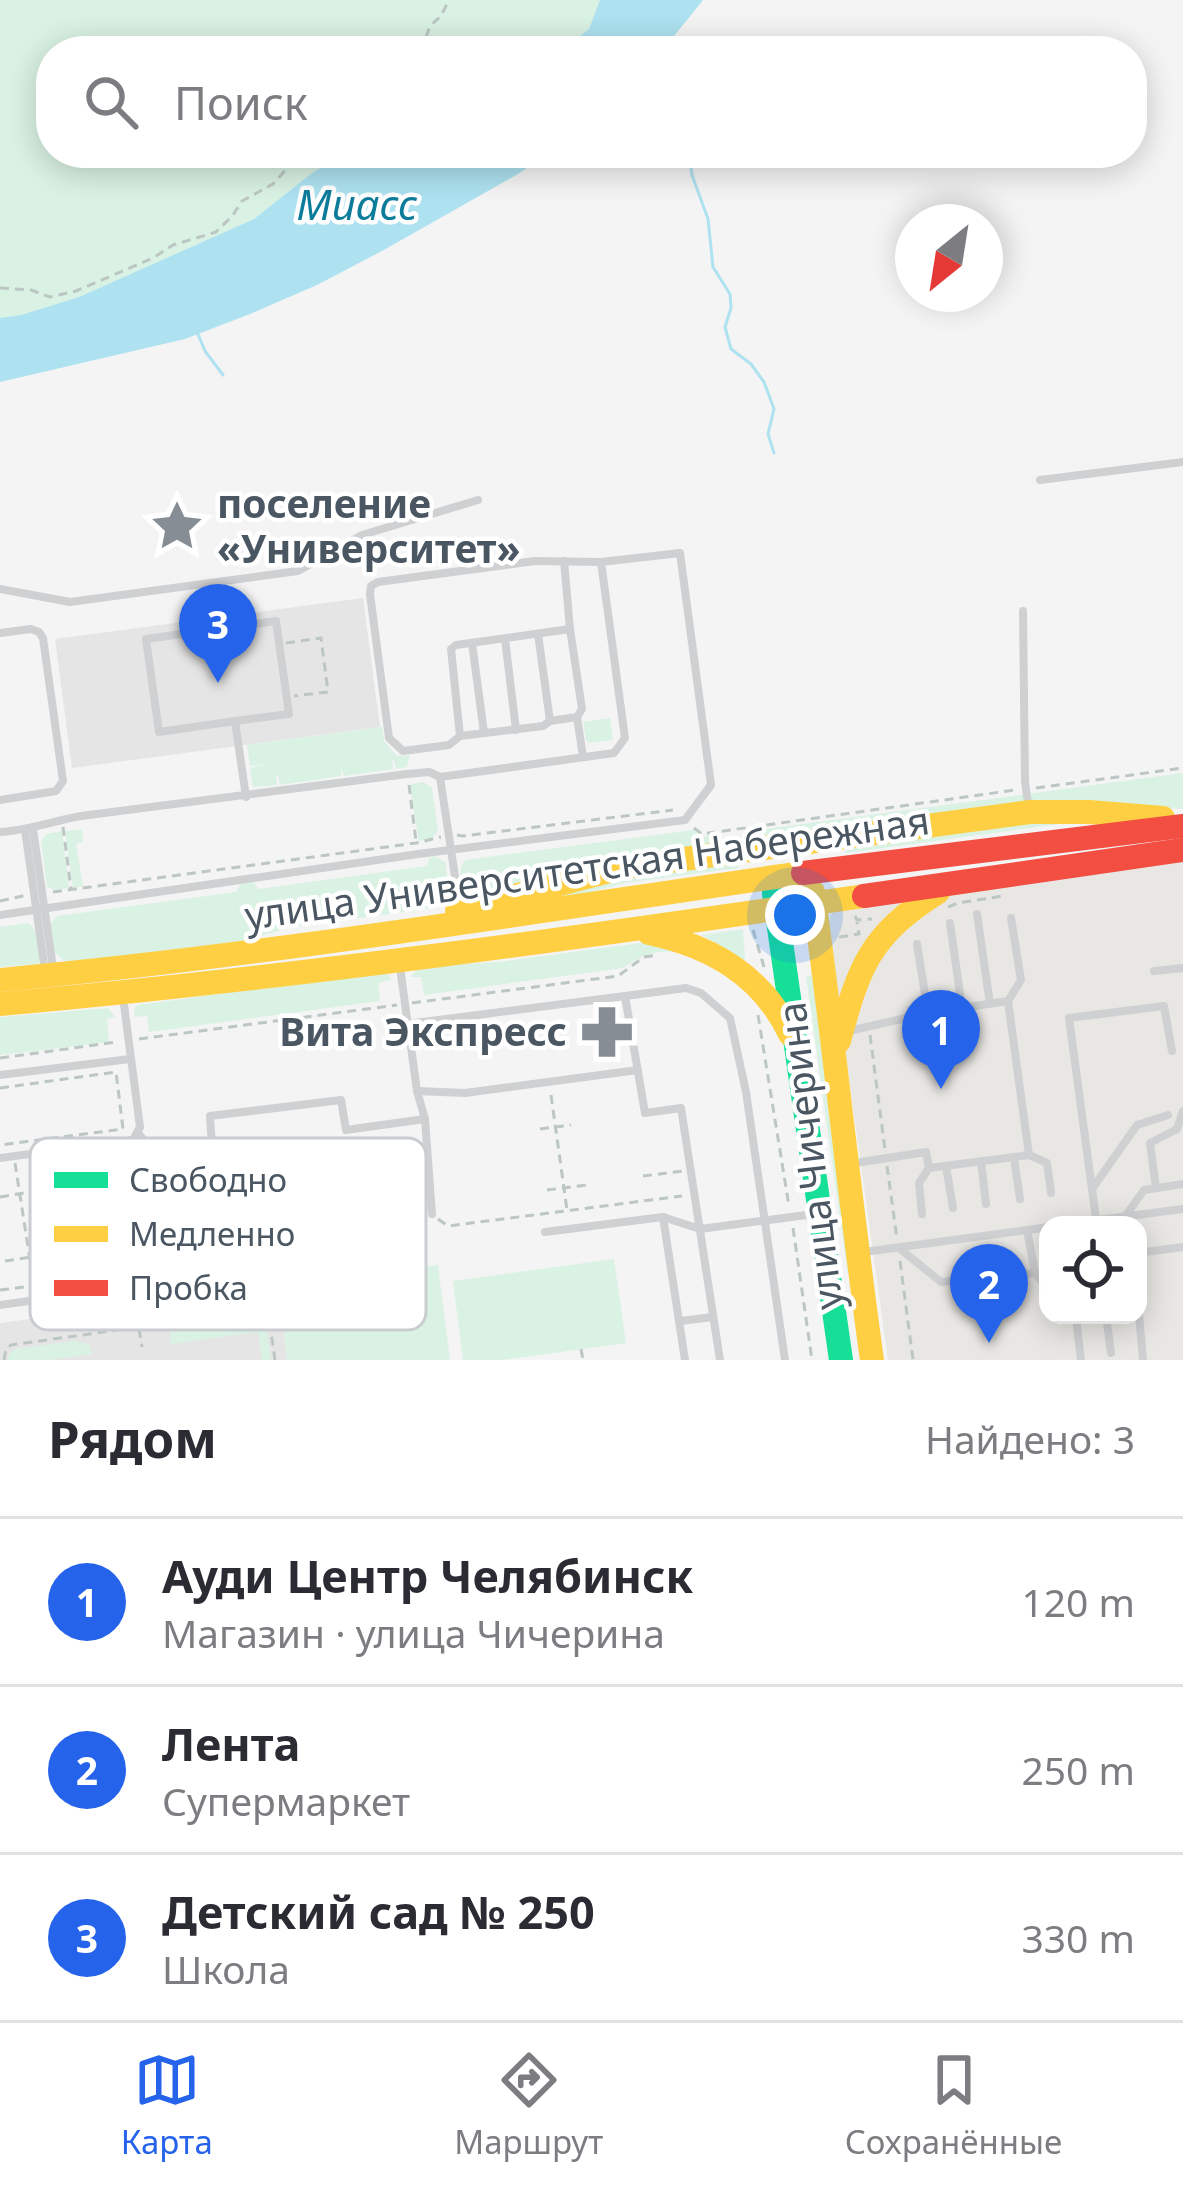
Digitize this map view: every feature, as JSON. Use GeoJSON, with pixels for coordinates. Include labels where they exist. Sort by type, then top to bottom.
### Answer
{"type":"FeatureCollection","features":[{"type":"Feature","properties":{"kind":"main road"},"geometry":{"type":"LineString","coordinates":[[303,945],[738,840],[1028,800],[1183,823]]}},
{"type":"Feature","properties":{"kind":"main road","name":"улица Университетская Набережная"},"geometry":{"type":"LineString","coordinates":[[0,980],[303,945],[1183,823]]}},
{"type":"Feature","properties":{"kind":"main road","name":"улица Университетская Набережная"},"geometry":{"type":"LineString","coordinates":[[0,1004],[122,993],[814,904],[947,897],[1183,850]]}},
{"type":"Feature","properties":{"kind":"main road","name":"улица Чичерина"},"geometry":{"type":"LineString","coordinates":[[810,872],[838,1044],[856,1253],[872,1360]]}},
{"type":"Feature","properties":{"kind":"main road","name":"улица Чичерина"},"geometry":{"type":"LineString","coordinates":[[772,877],[841,1360]]}},
{"type":"Feature","properties":{"kind":"main road"},"geometry":{"type":"LineString","coordinates":[[838,1044],[866,954],[904,914],[947,897]]}},
{"type":"Feature","properties":{"kind":"main road"},"geometry":{"type":"LineString","coordinates":[[629,929],[691,942],[740,970],[785,1022],[800,1064]]}},
{"type":"Feature","properties":{"kind":"lane"},"geometry":{"type":"LineString","coordinates":[[1040,480],[1183,462]]}},
{"type":"Feature","properties":{"kind":"lane"},"geometry":{"type":"LineString","coordinates":[[0,589],[70,602],[298,571],[362,535],[478,500]]}},
{"type":"Feature","properties":{"kind":"lane"},"geometry":{"type":"LineString","coordinates":[[0,915],[685,820],[711,785],[680,553],[601,562],[535,561],[371,586],[388,738],[403,751],[449,745],[460,736],[577,717]]}},
{"type":"Feature","properties":{"kind":"lane"},"geometry":{"type":"LineString","coordinates":[[565,562],[583,758]]}},
{"type":"Feature","properties":{"kind":"lane"},"geometry":{"type":"LineString","coordinates":[[0,832],[407,774],[430,772],[440,777],[614,753],[625,738],[601,562]]}},
{"type":"Feature","properties":{"kind":"lane"},"geometry":{"type":"LineString","coordinates":[[1023,610],[1028,800]]}},
{"type":"Feature","properties":{"kind":"lane"},"geometry":{"type":"LineString","coordinates":[[275,621],[286,697],[289,714],[159,732],[146,639],[275,621]]}},
{"type":"Feature","properties":{"kind":"lane"},"geometry":{"type":"LineString","coordinates":[[0,633],[31,629],[43,638],[63,781],[56,791],[0,800]]}},
{"type":"Feature","properties":{"kind":"lane"},"geometry":{"type":"LineString","coordinates":[[460,736],[451,649],[570,629]]}},
{"type":"Feature","properties":{"kind":"lane"},"geometry":{"type":"LineString","coordinates":[[538,634],[550,721]]}},
{"type":"Feature","properties":{"kind":"lane"},"geometry":{"type":"LineString","coordinates":[[505,639],[516,730]]}},
{"type":"Feature","properties":{"kind":"lane"},"geometry":{"type":"LineString","coordinates":[[472,643],[484,734]]}},
{"type":"Feature","properties":{"kind":"lane"},"geometry":{"type":"LineString","coordinates":[[235,721],[245,796]]}},
{"type":"Feature","properties":{"kind":"lane"},"geometry":{"type":"LineString","coordinates":[[440,777],[460,910]]}},
{"type":"Feature","properties":{"kind":"lane"},"geometry":{"type":"LineString","coordinates":[[29,830],[50,976]]}},
{"type":"Feature","properties":{"kind":"lane"},"geometry":{"type":"LineString","coordinates":[[976,914],[990,1004]]}},
{"type":"Feature","properties":{"kind":"lane"},"geometry":{"type":"LineString","coordinates":[[1011,919],[1021,980],[1008,1001],[1029,1156]]}},
{"type":"Feature","properties":{"kind":"lane"},"geometry":{"type":"LineString","coordinates":[[950,923],[962,1008]]}},
{"type":"Feature","properties":{"kind":"lane"},"geometry":{"type":"LineString","coordinates":[[917,944],[928,1013]]}},
{"type":"Feature","properties":{"kind":"lane"},"geometry":{"type":"LineString","coordinates":[[398,957],[425,1119],[431,1214]]}},
{"type":"Feature","properties":{"kind":"lane"},"geometry":{"type":"LineString","coordinates":[[1154,971],[1183,968]]}},
{"type":"Feature","properties":{"kind":"lane"},"geometry":{"type":"LineString","coordinates":[[407,1024],[686,988],[701,993],[730,1018],[746,1091],[785,1360]]}},
{"type":"Feature","properties":{"kind":"lane"},"geometry":{"type":"LineString","coordinates":[[122,993],[140,1127],[136,1137],[130,1138]]}},
{"type":"Feature","properties":{"kind":"lane"},"geometry":{"type":"LineString","coordinates":[[625,996],[645,1113],[681,1108],[720,1360]]}},
{"type":"Feature","properties":{"kind":"lane"},"geometry":{"type":"LineString","coordinates":[[838,1044],[868,1028],[1008,1001]]}},
{"type":"Feature","properties":{"kind":"lane"},"geometry":{"type":"LineString","coordinates":[[1095,1216],[1069,1018],[1164,1006],[1172,1051]]}},
{"type":"Feature","properties":{"kind":"lane"},"geometry":{"type":"LineString","coordinates":[[0,1075],[130,1059]]}},
{"type":"Feature","properties":{"kind":"lane"},"geometry":{"type":"LineString","coordinates":[[417,1091],[465,1093],[638,1070]]}},
{"type":"Feature","properties":{"kind":"lane"},"geometry":{"type":"LineString","coordinates":[[211,1138],[210,1116],[340,1100],[346,1130],[425,1119]]}},
{"type":"Feature","properties":{"kind":"lane"},"geometry":{"type":"LineString","coordinates":[[1156,1188],[1150,1143],[1178,1129],[1183,1111]]}},
{"type":"Feature","properties":{"kind":"lane"},"geometry":{"type":"LineString","coordinates":[[1091,1190],[1136,1125],[1168,1115]]}},
{"type":"Feature","properties":{"kind":"lane"},"geometry":{"type":"LineString","coordinates":[[847,1164],[926,1152],[929,1168],[919,1183],[922,1214]]}},
{"type":"Feature","properties":{"kind":"lane"},"geometry":{"type":"LineString","coordinates":[[0,1158],[30,1154]]}},
{"type":"Feature","properties":{"kind":"lane"},"geometry":{"type":"LineString","coordinates":[[929,1168],[1029,1156],[1046,1163],[1051,1193]]}},
{"type":"Feature","properties":{"kind":"lane"},"geometry":{"type":"LineString","coordinates":[[1014,1157],[1020,1199]]}},
{"type":"Feature","properties":{"kind":"lane"},"geometry":{"type":"LineString","coordinates":[[981,1161],[986,1204]]}},
{"type":"Feature","properties":{"kind":"lane"},"geometry":{"type":"LineString","coordinates":[[946,1166],[952,1208]]}},
{"type":"Feature","properties":{"kind":"lane"},"geometry":{"type":"LineString","coordinates":[[1125,1216],[1144,1190],[1183,1184]]}},
{"type":"Feature","properties":{"kind":"lane"},"geometry":{"type":"LineString","coordinates":[[426,1187],[430,1186]]}},
{"type":"Feature","properties":{"kind":"lane"},"geometry":{"type":"LineString","coordinates":[[1125,1216],[1183,1209]]}},
{"type":"Feature","properties":{"kind":"lane"},"geometry":{"type":"LineString","coordinates":[[545,1232],[663,1216],[700,1229],[822,1213]]}},
{"type":"Feature","properties":{"kind":"lane"},"geometry":{"type":"LineString","coordinates":[[663,1216],[685,1360]]}},
{"type":"Feature","properties":{"kind":"lane"},"geometry":{"type":"LineString","coordinates":[[856,1253],[1039,1228]]}},
{"type":"Feature","properties":{"kind":"lane"},"geometry":{"type":"LineString","coordinates":[[1027,1230],[1039,1278]]}},
{"type":"Feature","properties":{"kind":"lane"},"geometry":{"type":"LineString","coordinates":[[1147,1252],[1183,1246]]}},
{"type":"Feature","properties":{"kind":"lane"},"geometry":{"type":"LineString","coordinates":[[898,1247],[941,1282],[1035,1273]]}},
{"type":"Feature","properties":{"kind":"lane"},"geometry":{"type":"LineString","coordinates":[[0,1305],[30,1301]]}},
{"type":"Feature","properties":{"kind":"lane"},"geometry":{"type":"LineString","coordinates":[[680,1322],[713,1317]]}},
{"type":"Feature","properties":{"kind":"lane"},"geometry":{"type":"LineString","coordinates":[[1076,1324],[1081,1360]]}},
{"type":"Feature","properties":{"kind":"lane"},"geometry":{"type":"LineString","coordinates":[[1107,1324],[1111,1353]]}},
{"type":"Feature","properties":{"kind":"lane"},"geometry":{"type":"LineString","coordinates":[[1140,1324],[1143,1360]]}},
{"type":"Feature","properties":{"kind":"path"},"geometry":{"type":"LineString","coordinates":[[427,36],[448,0]]}},
{"type":"Feature","properties":{"kind":"path"},"geometry":{"type":"LineString","coordinates":[[0,288],[50,296],[76,291],[153,259],[173,245],[215,232],[242,201],[273,184],[287,168]]}},
{"type":"Feature","properties":{"kind":"path"},"geometry":{"type":"LineString","coordinates":[[279,644],[321,638],[328,692],[286,697]]}},
{"type":"Feature","properties":{"kind":"path"},"geometry":{"type":"LineString","coordinates":[[738,840],[1028,800],[1183,768]]}},
{"type":"Feature","properties":{"kind":"path"},"geometry":{"type":"LineString","coordinates":[[407,774],[418,854]]}},
{"type":"Feature","properties":{"kind":"path"},"geometry":{"type":"LineString","coordinates":[[62,820],[72,903]]}},
{"type":"Feature","properties":{"kind":"path"},"geometry":{"type":"LineString","coordinates":[[947,897],[958,903],[1003,896]]}},
{"type":"Feature","properties":{"kind":"path"},"geometry":{"type":"LineString","coordinates":[[747,913],[768,980],[751,997],[757,1006],[812,1360]]}},
{"type":"Feature","properties":{"kind":"path"},"geometry":{"type":"LineString","coordinates":[[0,1058],[618,976],[644,957],[664,955]]}},
{"type":"Feature","properties":{"kind":"path"},"geometry":{"type":"LineString","coordinates":[[868,1028],[913,1360]]}},
{"type":"Feature","properties":{"kind":"path"},"geometry":{"type":"LineString","coordinates":[[0,1088],[116,1072],[123,1129],[52,1138]]}},
{"type":"Feature","properties":{"kind":"path"},"geometry":{"type":"LineString","coordinates":[[550,1082],[567,1212]]}},
{"type":"Feature","properties":{"kind":"path"},"geometry":{"type":"LineString","coordinates":[[540,1130],[571,1125]]}},
{"type":"Feature","properties":{"kind":"path"},"geometry":{"type":"LineString","coordinates":[[0,1145],[30,1141]]}},
{"type":"Feature","properties":{"kind":"path"},"geometry":{"type":"LineString","coordinates":[[12,1143],[30,1264]]}},
{"type":"Feature","properties":{"kind":"path"},"geometry":{"type":"LineString","coordinates":[[643,1176],[691,1170]]}},
{"type":"Feature","properties":{"kind":"path"},"geometry":{"type":"LineString","coordinates":[[547,1190],[587,1184]]}},
{"type":"Feature","properties":{"kind":"path"},"geometry":{"type":"LineString","coordinates":[[0,1197],[30,1192]]}},
{"type":"Feature","properties":{"kind":"path"},"geometry":{"type":"LineString","coordinates":[[431,1214],[448,1226],[694,1194]]}},
{"type":"Feature","properties":{"kind":"path"},"geometry":{"type":"LineString","coordinates":[[5,1261],[29,1258]]}},
{"type":"Feature","properties":{"kind":"path"},"geometry":{"type":"LineString","coordinates":[[0,1290],[30,1286]]}},
{"type":"Feature","properties":{"kind":"path"},"geometry":{"type":"LineString","coordinates":[[4,1360],[11,1345],[118,1330]]}},
{"type":"Feature","properties":{"kind":"path"},"geometry":{"type":"LineString","coordinates":[[139,1330],[142,1348]]}},
{"type":"Feature","properties":{"kind":"path"},"geometry":{"type":"LineString","coordinates":[[271,1330],[275,1360]]}},
{"type":"Feature","properties":{"kind":"path"},"geometry":{"type":"LineString","coordinates":[[581,1349],[583,1360]]}},
{"type":"Feature","properties":{"kind":"shaded area"},"geometry":{"type":"Polygon","coordinates":[[[363,598],[380,727],[72,768],[55,639],[363,598]]]}},
{"type":"Feature","properties":{"kind":"shaded area"},"geometry":{"type":"Polygon","coordinates":[[[1183,860],[1183,1360],[888,1360],[828,923],[832,912],[1183,860]]]}},
{"type":"Feature","properties":{"kind":"shaded area"},"geometry":{"type":"Polygon","coordinates":[[[30,1319],[30,1330],[284,1330],[287,1360],[0,1360],[0,1323],[30,1319]]]}},
{"type":"Feature","properties":{"kind":"green space"},"geometry":{"type":"Polygon","coordinates":[[[0,0],[600,0],[589,29],[580,36],[36,36],[36,168],[320,168],[254,219],[79,297],[0,318],[0,0]]]}},
{"type":"Feature","properties":{"kind":"green space"},"geometry":{"type":"Polygon","coordinates":[[[610,718],[613,740],[589,743],[583,722],[610,718]]]}},
{"type":"Feature","properties":{"kind":"green space"},"geometry":{"type":"Polygon","coordinates":[[[382,727],[384,741],[397,756],[410,755],[407,767],[396,769],[394,760],[393,769],[344,776],[341,767],[341,776],[280,785],[278,775],[277,785],[253,787],[250,768],[267,764],[250,766],[247,745],[382,727]]]}},
{"type":"Feature","properties":{"kind":"green space"},"geometry":{"type":"Polygon","coordinates":[[[1183,773],[1183,809],[1116,805],[742,844],[744,832],[1183,773]]]}},
{"type":"Feature","properties":{"kind":"green space"},"geometry":{"type":"Polygon","coordinates":[[[423,782],[432,788],[438,831],[419,841],[410,787],[423,782]]]}},
{"type":"Feature","properties":{"kind":"green space"},"geometry":{"type":"Polygon","coordinates":[[[1032,818],[1089,820],[846,853],[845,844],[1032,818]]]}},
{"type":"Feature","properties":{"kind":"green space"},"geometry":{"type":"Polygon","coordinates":[[[82,829],[83,842],[76,844],[83,886],[73,888],[65,831],[82,829]]]}},
{"type":"Feature","properties":{"kind":"green space"},"geometry":{"type":"Polygon","coordinates":[[[694,830],[702,837],[711,835],[712,848],[468,898],[461,884],[465,860],[694,830]]]}},
{"type":"Feature","properties":{"kind":"green space"},"geometry":{"type":"Polygon","coordinates":[[[62,831],[69,888],[53,890],[47,886],[41,842],[46,834],[62,831]]]}},
{"type":"Feature","properties":{"kind":"green space"},"geometry":{"type":"Polygon","coordinates":[[[434,856],[445,862],[450,894],[446,906],[293,927],[237,942],[66,962],[55,953],[50,924],[57,916],[236,892],[242,882],[252,881],[259,889],[427,866],[434,856]]]}},
{"type":"Feature","properties":{"kind":"green space"},"geometry":{"type":"Polygon","coordinates":[[[736,859],[738,868],[497,907],[624,874],[736,859]]]}},
{"type":"Feature","properties":{"kind":"green space"},"geometry":{"type":"Polygon","coordinates":[[[28,923],[39,942],[38,964],[0,967],[0,927],[28,923]]]}},
{"type":"Feature","properties":{"kind":"green space"},"geometry":{"type":"Polygon","coordinates":[[[743,929],[745,960],[702,935],[743,929]]]}},
{"type":"Feature","properties":{"kind":"green space"},"geometry":{"type":"Polygon","coordinates":[[[648,942],[682,949],[724,975],[686,955],[662,952],[623,968],[424,995],[421,977],[411,977],[418,967],[499,962],[648,942]]]}},
{"type":"Feature","properties":{"kind":"green space"},"geometry":{"type":"Polygon","coordinates":[[[387,971],[391,980],[378,983],[380,1001],[149,1032],[147,1016],[134,1017],[138,1005],[387,971]]]}},
{"type":"Feature","properties":{"kind":"green space"},"geometry":{"type":"Polygon","coordinates":[[[813,975],[854,1274],[848,1275],[806,976],[813,975]]]}},
{"type":"Feature","properties":{"kind":"green space"},"geometry":{"type":"Polygon","coordinates":[[[108,1008],[115,1017],[107,1019],[109,1042],[0,1055],[0,1017],[108,1008]]]}},
{"type":"Feature","properties":{"kind":"green space"},"geometry":{"type":"Polygon","coordinates":[[[614,1259],[626,1343],[502,1360],[463,1360],[453,1281],[614,1259]]]}},
{"type":"Feature","properties":{"kind":"green space"},"geometry":{"type":"Polygon","coordinates":[[[438,1265],[450,1360],[287,1360],[284,1330],[426,1330],[426,1267],[438,1265]]]}},
{"type":"Feature","properties":{"kind":"green space"},"geometry":{"type":"Polygon","coordinates":[[[266,1330],[271,1360],[262,1360],[258,1332],[171,1344],[170,1331],[266,1330]]]}},
{"type":"Feature","properties":{"kind":"green space"},"geometry":{"type":"Polygon","coordinates":[[[75,1341],[90,1345],[92,1354],[8,1360],[15,1349],[75,1341]]]}},
{"type":"Feature","properties":{"kind":"water"},"geometry":{"type":"Polygon","coordinates":[[[600,0],[703,0],[674,36],[580,36],[589,29],[600,0]]]}},
{"type":"Feature","properties":{"kind":"water","name":"Миасс"},"geometry":{"type":"Polygon","coordinates":[[[320,168],[527,168],[382,251],[250,314],[185,339],[0,382],[0,318],[79,297],[254,219],[320,168]]]}},
{"type":"Feature","properties":{"kind":"waterway"},"geometry":{"type":"LineString","coordinates":[[691,168],[708,219],[713,267],[730,294],[725,327],[731,349],[764,382],[774,409],[768,434],[774,453]]}},
{"type":"Feature","properties":{"kind":"waterway"},"geometry":{"type":"LineString","coordinates":[[198,334],[223,375]]}},
{"type":"Feature","properties":{"kind":"traffic: fast"},"geometry":{"type":"LineString","coordinates":[[774,893],[841,1360]]}},
{"type":"Feature","properties":{"kind":"traffic: slow"},"geometry":{"type":"LineString","coordinates":[[457,911],[625,867],[1030,812],[1163,818]]}},
{"type":"Feature","properties":{"kind":"traffic: slow"},"geometry":{"type":"LineString","coordinates":[[0,980],[302,945],[803,873]]}},
{"type":"Feature","properties":{"kind":"traffic: slow"},"geometry":{"type":"LineString","coordinates":[[813,892],[872,1360]]}},
{"type":"Feature","properties":{"kind":"traffic: slow"},"geometry":{"type":"LineString","coordinates":[[839,1041],[870,954],[897,923],[938,892]]}},
{"type":"Feature","properties":{"kind":"traffic: slow"},"geometry":{"type":"LineString","coordinates":[[0,1004],[433,956],[864,896]]}},
{"type":"Feature","properties":{"kind":"traffic: slow"},"geometry":{"type":"LineString","coordinates":[[649,933],[693,946],[732,966],[765,995],[790,1034]]}},
{"type":"Feature","properties":{"kind":"traffic: jam"},"geometry":{"type":"LineString","coordinates":[[803,873],[1183,826]]}},
{"type":"Feature","properties":{"kind":"traffic: jam"},"geometry":{"type":"LineString","coordinates":[[864,896],[1183,850]]}},
{"type":"Feature","properties":{"kind":"place","name":"поселение «Университет»"},"geometry":{"type":"Point","coordinates":[177,526]}},
{"type":"Feature","properties":{"kind":"place","name":"Детский сад № 250"},"geometry":{"type":"Point","coordinates":[218,683]}},
{"type":"Feature","properties":{"kind":"place","name":"Вита Экспресс"},"geometry":{"type":"Point","coordinates":[607,1032]}},
{"type":"Feature","properties":{"kind":"place","name":"Ауди Центр Челябинск"},"geometry":{"type":"Point","coordinates":[941,1089]}},
{"type":"Feature","properties":{"kind":"place","name":"Лента"},"geometry":{"type":"Point","coordinates":[989,1343]}}]}
